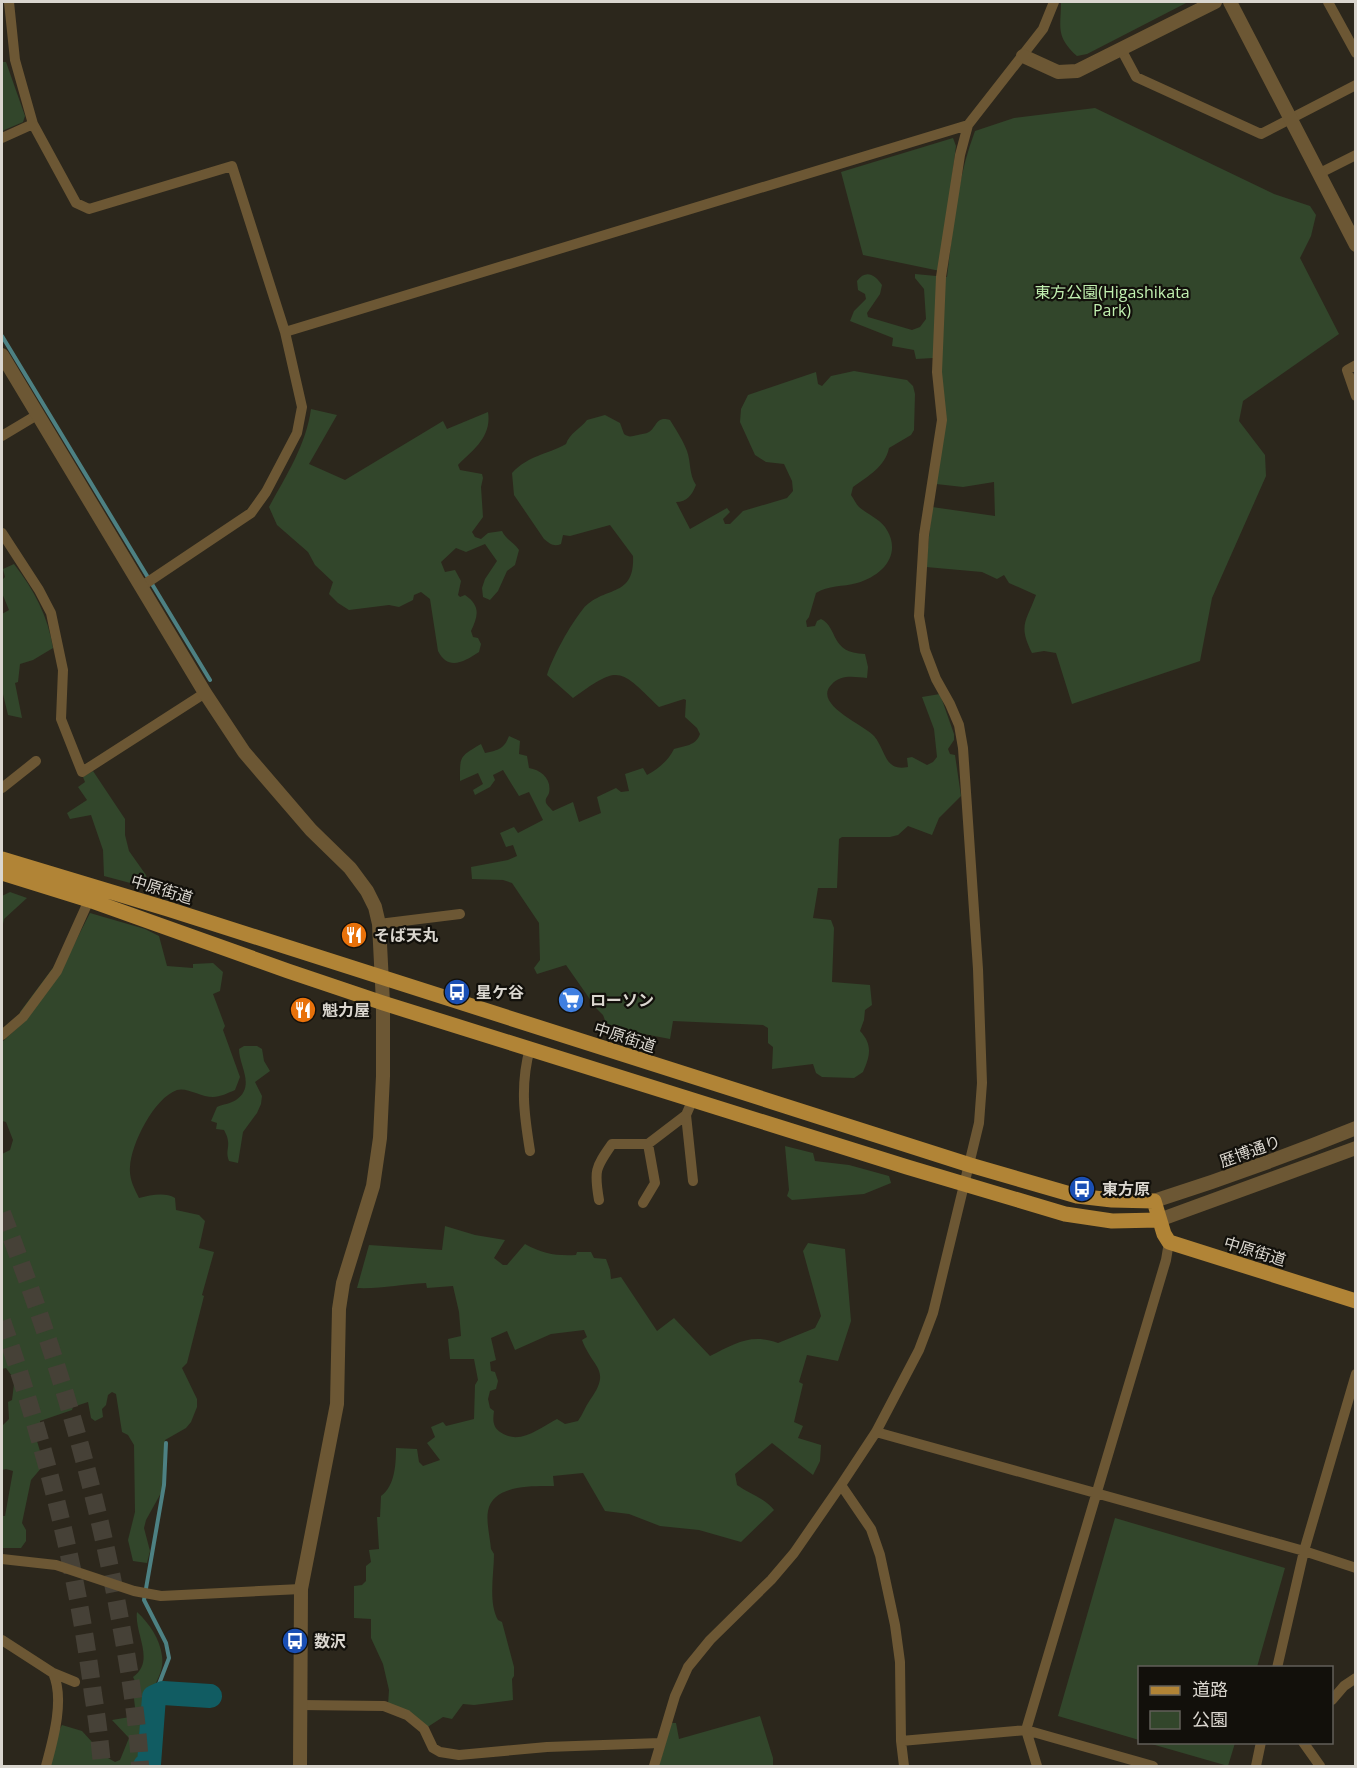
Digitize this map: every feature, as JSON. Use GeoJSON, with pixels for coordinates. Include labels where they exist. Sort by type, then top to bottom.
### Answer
{"type":"FeatureCollection","features":[{"type":"Feature","properties":{"kind":"main road","name":"中原街道"},"geometry":{"type":"LineString","coordinates":[[2,859],[179,912],[970,1166],[1077,1196],[1154,1201]]}},
{"type":"Feature","properties":{"kind":"main road","name":"中原街道"},"geometry":{"type":"LineString","coordinates":[[2,873],[89,900],[383,1003],[1065,1214],[1112,1221],[1159,1220]]}},
{"type":"Feature","properties":{"kind":"main road"},"geometry":{"type":"LineString","coordinates":[[1154,1201],[1164,1234],[1169,1242]]}},
{"type":"Feature","properties":{"kind":"main road","name":"中原街道"},"geometry":{"type":"LineString","coordinates":[[1169,1242],[1356,1301]]}},
{"type":"Feature","properties":{"kind":"street"},"geometry":{"type":"LineString","coordinates":[[9,2],[15,60],[33,124],[76,203],[89,209],[232,166],[285,332],[302,407],[297,433],[266,492],[251,513],[240,522],[142,586]]}},
{"type":"Feature","properties":{"kind":"street"},"geometry":{"type":"LineString","coordinates":[[654,1767],[675,1696],[688,1668],[710,1640],[771,1580],[786,1562],[876,1432],[919,1350],[933,1313],[970,1166],[979,1123],[982,1083],[977,958],[963,748],[959,725],[951,704],[936,679],[925,650],[919,616],[924,535],[942,420],[937,372],[941,277],[960,155],[968,125],[1044,29],[1053,2]]}},
{"type":"Feature","properties":{"kind":"street"},"geometry":{"type":"LineString","coordinates":[[1023,56],[1058,72],[1077,71],[1215,2]]}},
{"type":"Feature","properties":{"kind":"street"},"geometry":{"type":"LineString","coordinates":[[1230,2],[1356,245]]}},
{"type":"Feature","properties":{"kind":"street"},"geometry":{"type":"LineString","coordinates":[[1328,2],[1356,53]]}},
{"type":"Feature","properties":{"kind":"street"},"geometry":{"type":"LineString","coordinates":[[1122,49],[1136,77],[1261,134],[1356,85]]}},
{"type":"Feature","properties":{"kind":"street"},"geometry":{"type":"LineString","coordinates":[[2,138],[33,124]]}},
{"type":"Feature","properties":{"kind":"street"},"geometry":{"type":"LineString","coordinates":[[285,332],[968,125]]}},
{"type":"Feature","properties":{"kind":"street"},"geometry":{"type":"LineString","coordinates":[[1318,174],[1356,154]]}},
{"type":"Feature","properties":{"kind":"street"},"geometry":{"type":"LineString","coordinates":[[2,355],[205,693],[244,752],[311,830],[350,868],[367,891],[375,907],[379,924],[383,1003],[380,1138],[375,1177],[343,1283],[339,1310],[337,1404],[301,1589],[300,1767]]}},
{"type":"Feature","properties":{"kind":"street"},"geometry":{"type":"LineString","coordinates":[[1356,365],[1347,369],[1356,396]]}},
{"type":"Feature","properties":{"kind":"street"},"geometry":{"type":"LineString","coordinates":[[2,436],[37,415]]}},
{"type":"Feature","properties":{"kind":"street"},"geometry":{"type":"LineString","coordinates":[[2,533],[51,613],[63,670],[61,718],[82,772],[205,693]]}},
{"type":"Feature","properties":{"kind":"street"},"geometry":{"type":"LineString","coordinates":[[2,788],[36,761]]}},
{"type":"Feature","properties":{"kind":"street"},"geometry":{"type":"LineString","coordinates":[[2,1035],[23,1017],[57,971],[89,900]]}},
{"type":"Feature","properties":{"kind":"street"},"geometry":{"type":"LineString","coordinates":[[379,924],[460,914]]}},
{"type":"Feature","properties":{"kind":"street"},"geometry":{"type":"LineString","coordinates":[[530,1048],[524,1071],[524,1115],[530,1151]]}},
{"type":"Feature","properties":{"kind":"street"},"geometry":{"type":"LineString","coordinates":[[598,1200],[595,1176],[599,1161],[612,1144],[648,1144],[686,1115],[693,1099]]}},
{"type":"Feature","properties":{"kind":"street"},"geometry":{"type":"LineString","coordinates":[[686,1115],[693,1181]]}},
{"type":"Feature","properties":{"kind":"street","name":"歴博通り"},"geometry":{"type":"LineString","coordinates":[[1154,1201],[1227,1178],[1356,1128]]}},
{"type":"Feature","properties":{"kind":"street"},"geometry":{"type":"LineString","coordinates":[[643,1203],[655,1184],[648,1144]]}},
{"type":"Feature","properties":{"kind":"street","name":"歴博通り"},"geometry":{"type":"LineString","coordinates":[[1159,1220],[1356,1148]]}},
{"type":"Feature","properties":{"kind":"street"},"geometry":{"type":"LineString","coordinates":[[1037,1767],[1026,1730],[1098,1494],[1169,1242]]}},
{"type":"Feature","properties":{"kind":"street"},"geometry":{"type":"LineString","coordinates":[[1277,1666],[1304,1551],[1356,1374]]}},
{"type":"Feature","properties":{"kind":"street"},"geometry":{"type":"LineString","coordinates":[[876,1432],[1304,1551],[1356,1568]]}},
{"type":"Feature","properties":{"kind":"street"},"geometry":{"type":"LineString","coordinates":[[841,1485],[871,1529],[880,1555],[895,1625],[900,1662],[901,1740],[904,1767]]}},
{"type":"Feature","properties":{"kind":"street"},"geometry":{"type":"LineString","coordinates":[[2,1559],[56,1565],[134,1591],[161,1596],[301,1589]]}},
{"type":"Feature","properties":{"kind":"street"},"geometry":{"type":"LineString","coordinates":[[2,1640],[53,1673],[75,1682]]}},
{"type":"Feature","properties":{"kind":"street"},"geometry":{"type":"LineString","coordinates":[[46,1767],[56,1726],[57,1681],[53,1673]]}},
{"type":"Feature","properties":{"kind":"street"},"geometry":{"type":"LineString","coordinates":[[1333,1699],[1344,1686],[1356,1678]]}},
{"type":"Feature","properties":{"kind":"street"},"geometry":{"type":"LineString","coordinates":[[301,1705],[384,1706],[407,1715],[424,1729],[433,1748],[440,1752],[459,1755],[547,1747],[660,1743]]}},
{"type":"Feature","properties":{"kind":"street"},"geometry":{"type":"LineString","coordinates":[[901,1740],[1026,1730],[1153,1767]]}},
{"type":"Feature","properties":{"kind":"street"},"geometry":{"type":"LineString","coordinates":[[1256,1767],[1261,1744]]}},
{"type":"Feature","properties":{"kind":"street"},"geometry":{"type":"LineString","coordinates":[[1304,1744],[1320,1767]]}},
{"type":"Feature","properties":{"kind":"green space"},"geometry":{"type":"Polygon","coordinates":[[[1061,2],[1188,2],[1087,54],[1077,56],[1062,37],[1061,2]]]}},
{"type":"Feature","properties":{"kind":"green space"},"geometry":{"type":"Polygon","coordinates":[[[2,62],[6,62],[25,116],[23,122],[2,131],[2,62]]]}},
{"type":"Feature","properties":{"kind":"green space","name":"東方公園(Higashikata Park)"},"geometry":{"type":"Polygon","coordinates":[[[1095,108],[1274,194],[1310,206],[1316,215],[1311,236],[1300,258],[1339,334],[1243,401],[1239,421],[1265,455],[1266,476],[1212,598],[1200,661],[1072,704],[1056,653],[1044,651],[1032,653],[1025,636],[1025,624],[1036,595],[1009,583],[1004,575],[997,579],[982,572],[926,567],[932,507],[995,516],[994,482],[963,487],[936,484],[944,420],[933,358],[916,359],[914,350],[892,346],[893,338],[850,321],[854,311],[866,299],[865,294],[858,290],[857,281],[867,274],[876,278],[882,285],[880,294],[867,313],[868,317],[912,330],[920,327],[926,319],[924,289],[915,278],[915,274],[947,277],[960,185],[975,131],[1014,118],[1095,108]]]}},
{"type":"Feature","properties":{"kind":"green space"},"geometry":{"type":"Polygon","coordinates":[[[953,138],[956,146],[940,271],[863,255],[841,172],[953,138]]]}},
{"type":"Feature","properties":{"kind":"green space"},"geometry":{"type":"Polygon","coordinates":[[[854,371],[907,380],[913,386],[915,394],[914,430],[911,435],[889,448],[880,466],[853,487],[851,495],[859,507],[885,527],[892,546],[888,562],[875,575],[867,579],[816,593],[806,621],[807,627],[815,626],[821,619],[827,623],[836,640],[845,649],[865,654],[868,667],[867,678],[848,677],[836,681],[827,692],[828,699],[842,713],[874,736],[886,759],[894,766],[908,767],[907,758],[912,757],[927,765],[937,757],[934,729],[922,697],[940,694],[954,734],[954,740],[948,749],[950,754],[955,755],[961,796],[939,818],[932,835],[908,826],[898,835],[890,837],[842,837],[839,839],[837,888],[818,888],[813,918],[831,920],[834,928],[832,982],[870,985],[872,1005],[865,1010],[860,1031],[869,1046],[869,1056],[863,1072],[854,1078],[822,1077],[816,1073],[813,1064],[772,1069],[773,1047],[768,1043],[768,1028],[763,1025],[673,1021],[670,1039],[644,1034],[641,1037],[606,1023],[603,1015],[566,965],[537,974],[534,968],[540,960],[539,923],[512,883],[503,880],[472,879],[471,867],[517,856],[513,845],[506,847],[500,833],[514,827],[518,833],[543,820],[529,792],[519,796],[503,770],[493,775],[495,780],[490,787],[475,795],[473,790],[483,784],[478,773],[460,781],[460,773],[462,758],[468,752],[481,744],[485,753],[497,750],[505,744],[509,736],[520,741],[519,754],[527,756],[529,768],[538,771],[547,779],[549,793],[546,800],[547,805],[553,811],[573,802],[579,822],[601,813],[597,797],[616,788],[621,792],[629,791],[625,774],[643,768],[647,775],[662,764],[674,749],[693,743],[700,734],[685,717],[686,700],[684,699],[659,707],[635,684],[619,675],[601,680],[573,698],[547,675],[562,641],[583,609],[591,602],[617,590],[629,579],[633,556],[610,525],[570,536],[563,535],[559,545],[548,542],[514,495],[512,473],[531,459],[566,444],[587,420],[605,415],[620,423],[624,434],[631,436],[647,433],[661,419],[670,420],[687,451],[692,477],[696,485],[689,497],[676,502],[690,529],[727,508],[730,512],[723,519],[725,524],[730,524],[743,511],[787,498],[793,491],[792,481],[784,464],[766,462],[755,455],[740,422],[741,409],[748,395],[816,372],[818,384],[822,386],[831,376],[854,371]]]}},
{"type":"Feature","properties":{"kind":"green space"},"geometry":{"type":"Polygon","coordinates":[[[311,409],[337,415],[309,464],[345,480],[443,421],[447,429],[488,412],[487,429],[484,436],[458,465],[460,470],[482,474],[483,478],[481,487],[483,517],[472,532],[475,537],[481,539],[488,533],[502,531],[519,550],[515,565],[507,571],[498,591],[490,600],[483,597],[482,588],[497,561],[485,544],[466,552],[456,548],[441,562],[445,572],[455,570],[461,581],[458,595],[460,597],[465,595],[476,607],[477,612],[471,631],[473,637],[478,638],[481,644],[479,652],[457,663],[451,663],[442,657],[438,651],[430,599],[421,592],[414,595],[413,600],[399,607],[389,605],[349,610],[329,594],[333,582],[315,565],[308,552],[277,525],[269,507],[300,448],[311,409]]]}},
{"type":"Feature","properties":{"kind":"green space"},"geometry":{"type":"Polygon","coordinates":[[[14,564],[39,604],[48,625],[53,648],[33,660],[20,664],[18,682],[15,683],[22,718],[8,715],[2,690],[2,614],[9,610],[2,593],[2,580],[5,577],[3,569],[14,564]]]}},
{"type":"Feature","properties":{"kind":"green space"},"geometry":{"type":"Polygon","coordinates":[[[93,771],[125,819],[125,835],[129,851],[146,875],[149,888],[104,876],[103,850],[91,815],[70,819],[67,813],[87,800],[78,787],[85,782],[83,777],[93,771]]]}},
{"type":"Feature","properties":{"kind":"green space"},"geometry":{"type":"Polygon","coordinates":[[[10,892],[27,898],[4,919],[2,929],[2,896],[10,892]]]}},
{"type":"Feature","properties":{"kind":"green space"},"geometry":{"type":"Polygon","coordinates":[[[90,913],[145,929],[159,936],[167,966],[193,968],[193,964],[213,963],[223,972],[220,991],[213,994],[240,1077],[235,1090],[218,1096],[208,1097],[181,1089],[168,1095],[145,1123],[131,1157],[130,1176],[139,1198],[158,1195],[171,1196],[175,1198],[176,1210],[199,1215],[205,1221],[199,1248],[214,1252],[187,1363],[182,1368],[197,1399],[197,1407],[186,1428],[165,1440],[164,1480],[161,1493],[144,1528],[150,1551],[147,1563],[133,1561],[128,1540],[135,1512],[134,1445],[128,1435],[122,1432],[116,1394],[112,1392],[108,1395],[106,1405],[102,1409],[103,1417],[95,1421],[91,1418],[88,1402],[40,1421],[41,1431],[37,1441],[42,1467],[31,1480],[22,1523],[26,1530],[26,1541],[21,1548],[2,1548],[2,1516],[5,1516],[13,1471],[2,1470],[2,1426],[9,1419],[8,1402],[12,1400],[14,1384],[17,1383],[6,1368],[2,1369],[2,1154],[10,1150],[13,1140],[6,1122],[2,1121],[2,1042],[26,1020],[20,1012],[55,965],[63,966],[90,913]]]}},
{"type":"Feature","properties":{"kind":"green space"},"geometry":{"type":"Polygon","coordinates":[[[244,1046],[257,1046],[262,1049],[264,1061],[270,1071],[255,1082],[262,1096],[261,1104],[243,1132],[238,1163],[229,1161],[227,1135],[224,1130],[216,1129],[217,1123],[211,1121],[217,1107],[236,1100],[245,1089],[246,1082],[239,1049],[244,1046]]]}},
{"type":"Feature","properties":{"kind":"green space"},"geometry":{"type":"Polygon","coordinates":[[[785,1146],[813,1153],[815,1161],[849,1165],[889,1176],[891,1183],[864,1194],[792,1200],[787,1196],[789,1190],[785,1146]]]}},
{"type":"Feature","properties":{"kind":"green space"},"geometry":{"type":"Polygon","coordinates":[[[445,1226],[475,1235],[505,1240],[494,1258],[503,1265],[507,1265],[525,1244],[556,1255],[591,1252],[594,1258],[606,1259],[611,1279],[621,1277],[657,1331],[674,1318],[710,1356],[743,1341],[759,1339],[778,1343],[815,1328],[821,1316],[803,1251],[808,1243],[845,1249],[851,1321],[838,1361],[807,1355],[799,1382],[803,1384],[794,1422],[803,1426],[798,1438],[821,1445],[820,1461],[813,1475],[772,1443],[735,1474],[737,1485],[766,1502],[774,1510],[741,1542],[699,1530],[660,1526],[629,1514],[605,1511],[583,1473],[553,1476],[554,1486],[515,1488],[506,1491],[491,1502],[488,1511],[488,1525],[491,1549],[494,1554],[493,1605],[498,1620],[502,1622],[514,1667],[513,1700],[474,1705],[463,1704],[452,1719],[443,1717],[426,1728],[388,1705],[389,1690],[383,1664],[371,1638],[371,1619],[354,1618],[354,1586],[362,1585],[366,1581],[366,1566],[371,1562],[369,1550],[379,1549],[377,1517],[380,1517],[381,1496],[389,1487],[394,1474],[396,1448],[417,1449],[419,1462],[423,1466],[440,1460],[427,1443],[435,1437],[431,1427],[443,1422],[446,1426],[474,1419],[475,1385],[478,1380],[474,1359],[450,1359],[448,1339],[461,1336],[459,1312],[453,1286],[427,1288],[426,1283],[357,1288],[369,1245],[442,1250],[445,1226]],[[584,1330],[551,1334],[515,1350],[507,1331],[491,1338],[496,1360],[490,1362],[491,1371],[495,1372],[498,1381],[496,1389],[490,1391],[488,1399],[490,1408],[494,1411],[497,1430],[507,1436],[515,1437],[536,1431],[557,1419],[565,1424],[578,1421],[600,1382],[598,1369],[582,1340],[587,1337],[584,1330]]]}},
{"type":"Feature","properties":{"kind":"green space"},"geometry":{"type":"Polygon","coordinates":[[[1115,1518],[1285,1568],[1257,1666],[1138,1666],[1138,1740],[1058,1716],[1115,1518]]]}},
{"type":"Feature","properties":{"kind":"green space"},"geometry":{"type":"Polygon","coordinates":[[[137,1612],[150,1626],[162,1656],[161,1670],[146,1709],[147,1746],[143,1760],[138,1766],[50,1766],[56,1736],[62,1725],[82,1731],[92,1742],[104,1747],[108,1758],[115,1762],[120,1760],[129,1738],[112,1720],[136,1716],[133,1690],[138,1687],[133,1677],[140,1670],[144,1655],[137,1612]]]}},
{"type":"Feature","properties":{"kind":"green space"},"geometry":{"type":"Polygon","coordinates":[[[760,1716],[773,1758],[773,1766],[659,1766],[671,1723],[676,1723],[679,1739],[760,1716]]]}},
{"type":"Feature","properties":{"kind":"green space"},"geometry":{"type":"Polygon","coordinates":[[[1151,1744],[1234,1744],[1228,1766],[1151,1744]]]}},
{"type":"Feature","properties":{"kind":"waterway"},"geometry":{"type":"LineString","coordinates":[[2,336],[210,680]]}},
{"type":"Feature","properties":{"kind":"waterway"},"geometry":{"type":"LineString","coordinates":[[154,1697],[169,1658],[166,1643],[144,1600],[164,1485],[166,1443]]}},
{"type":"Feature","properties":{"kind":"waterway"},"geometry":{"type":"LineString","coordinates":[[145,1766],[149,1764],[154,1697],[163,1693],[210,1696]]}},
{"type":"Feature","properties":{"kind":"tunnel"},"geometry":{"type":"LineString","coordinates":[[2,1213],[54,1359],[96,1508],[129,1668],[140,1766]]}},
{"type":"Feature","properties":{"kind":"tunnel"},"geometry":{"type":"LineString","coordinates":[[2,1321],[32,1412],[68,1552],[86,1646],[102,1766]]}},
{"type":"Feature","properties":{"kind":"place","name":"そば天丸"},"geometry":{"type":"Point","coordinates":[354,935]}},
{"type":"Feature","properties":{"kind":"place","name":"星ケ谷"},"geometry":{"type":"Point","coordinates":[457,992]}},
{"type":"Feature","properties":{"kind":"place","name":"ローソン"},"geometry":{"type":"Point","coordinates":[571,1000]}},
{"type":"Feature","properties":{"kind":"place","name":"魁力屋"},"geometry":{"type":"Point","coordinates":[303,1010]}},
{"type":"Feature","properties":{"kind":"place","name":"東方原"},"geometry":{"type":"Point","coordinates":[1082,1189]}},
{"type":"Feature","properties":{"kind":"place","name":"数沢"},"geometry":{"type":"Point","coordinates":[295,1641]}}]}
